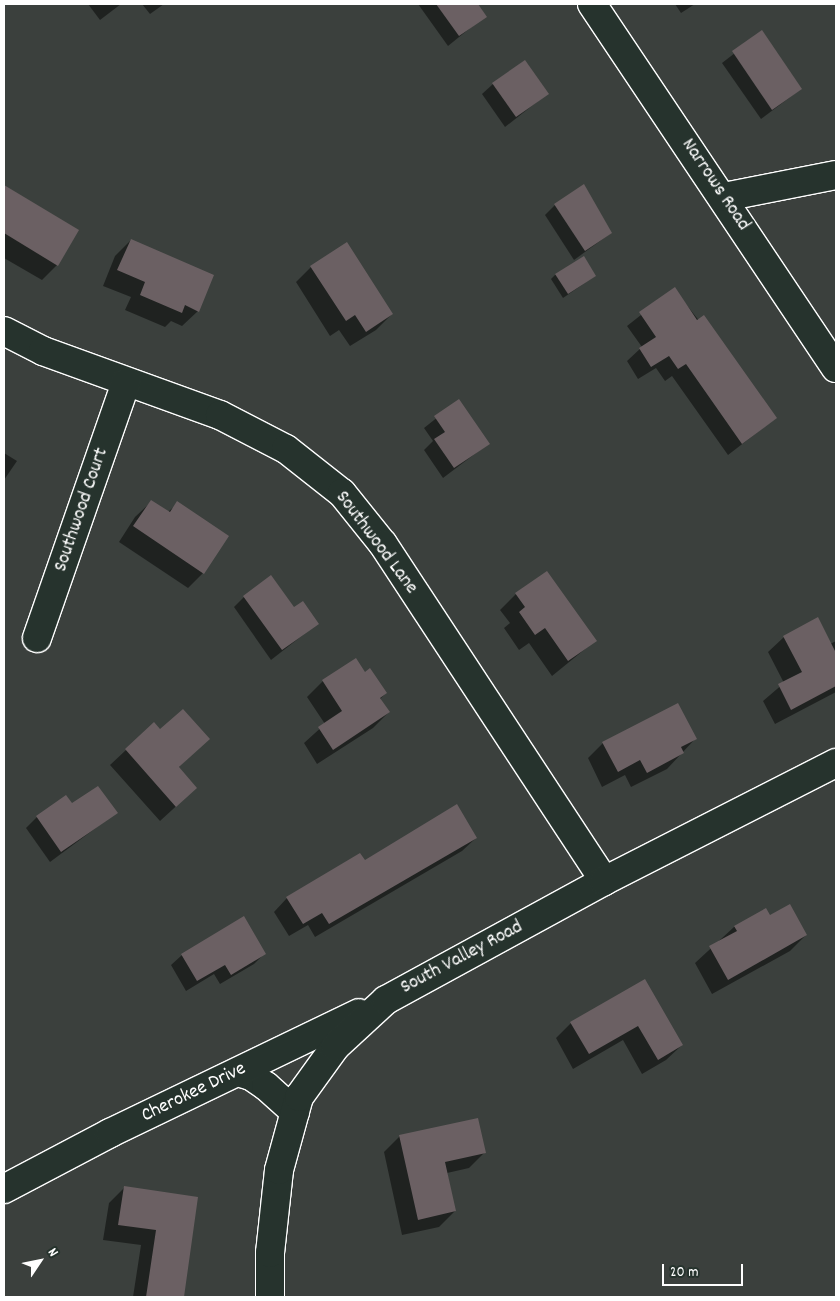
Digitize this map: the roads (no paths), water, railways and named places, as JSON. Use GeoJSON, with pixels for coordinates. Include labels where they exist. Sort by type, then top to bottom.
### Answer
{"type":"FeatureCollection","features":[{"type":"Feature","properties":{"kind":"street","name":"Narrows Road"},"geometry":{"type":"LineString","coordinates":[[592,4],[724,197],[836,368]]}},
{"type":"Feature","properties":{"kind":"street"},"geometry":{"type":"LineString","coordinates":[[724,197],[836,175]]}},
{"type":"Feature","properties":{"kind":"street","name":"Southwood Lane"},"geometry":{"type":"LineString","coordinates":[[4,331],[43,351],[220,414],[286,449],[342,494],[388,552],[604,881]]}},
{"type":"Feature","properties":{"kind":"street","name":"Southwood Court"},"geometry":{"type":"LineString","coordinates":[[37,638],[126,382]]}},
{"type":"Feature","properties":{"kind":"street","name":"South Valley Road"},"geometry":{"type":"LineString","coordinates":[[270,1297],[270,1253],[279,1170],[299,1098],[334,1047],[386,1000],[604,881],[836,763]]}},
{"type":"Feature","properties":{"kind":"street","name":"Cherokee Drive"},"geometry":{"type":"LineString","coordinates":[[4,1189],[110,1133],[386,1000]]}},
{"type":"Feature","properties":{"kind":"street"},"geometry":{"type":"LineString","coordinates":[[238,1072],[251,1076],[266,1086],[295,1112]]}}]}
